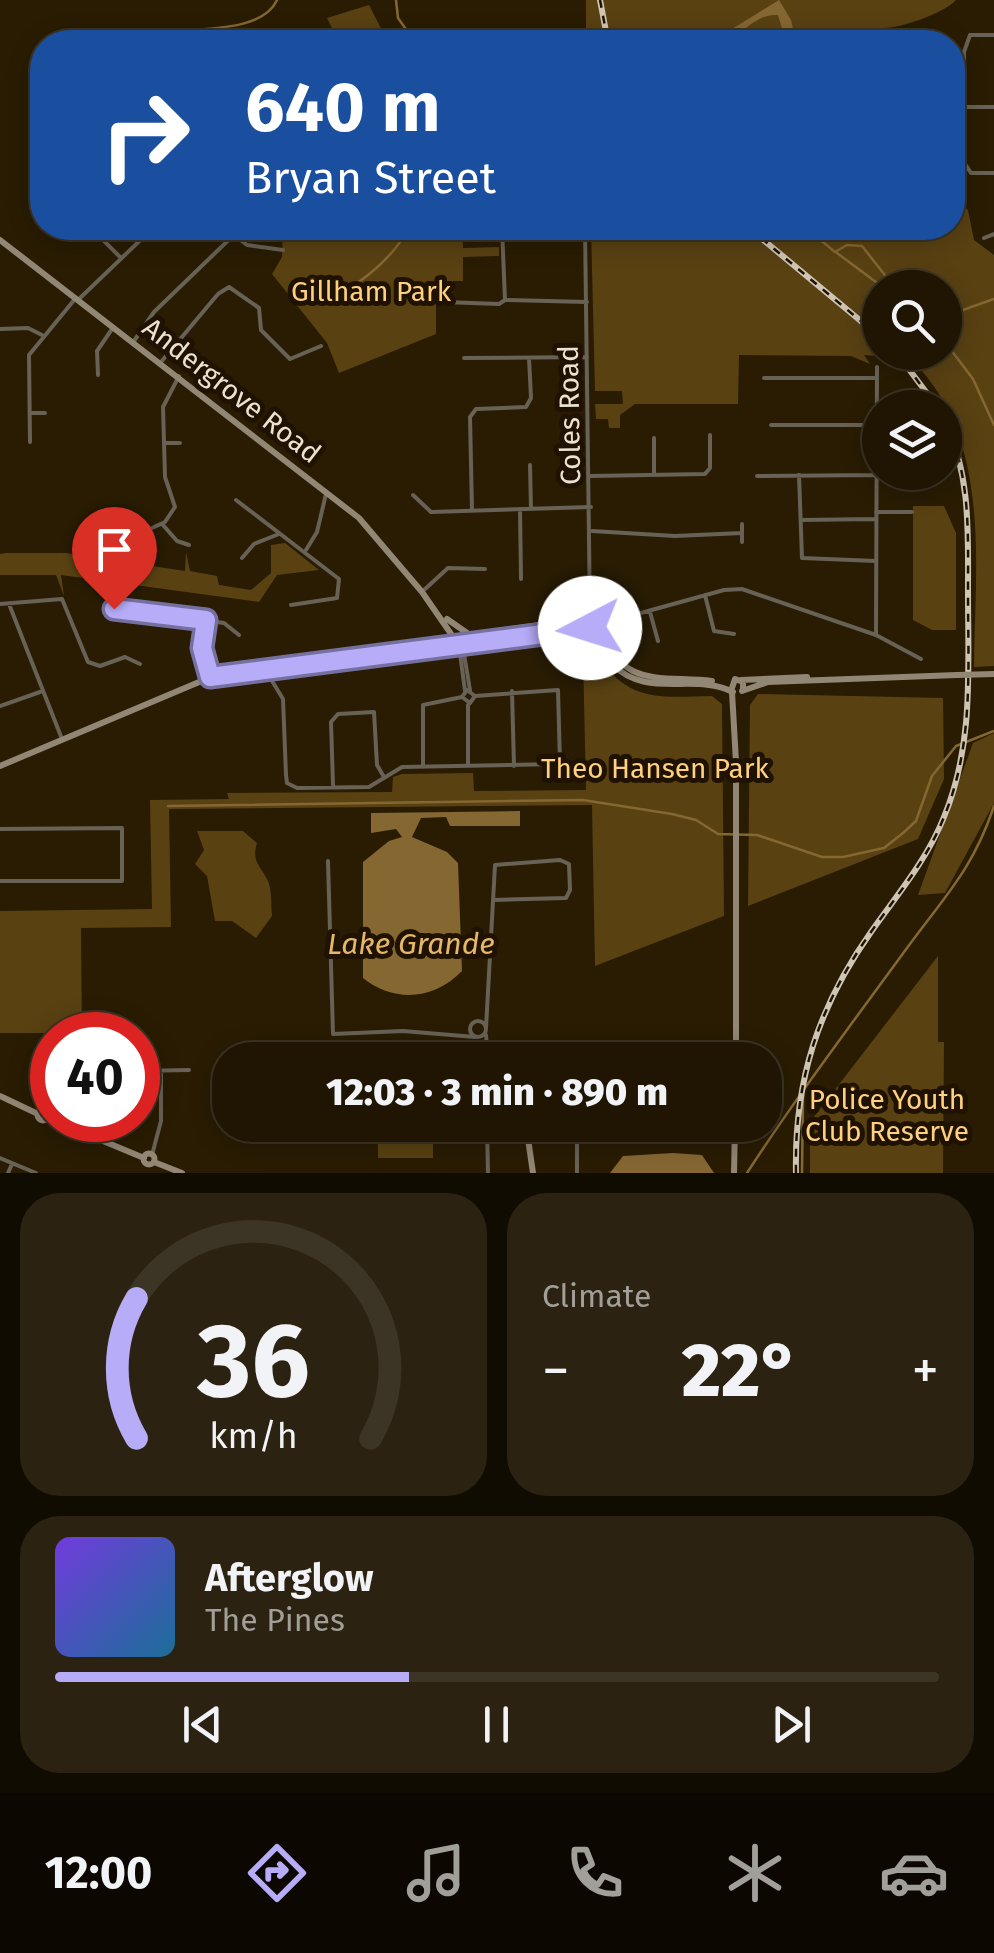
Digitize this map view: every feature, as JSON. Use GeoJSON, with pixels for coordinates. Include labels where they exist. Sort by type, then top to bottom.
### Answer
{"type":"FeatureCollection","features":[{"type":"Feature","properties":{"kind":"street"},"geometry":{"type":"LineString","coordinates":[[965,43],[970,35],[994,35]]}},
{"type":"Feature","properties":{"kind":"street"},"geometry":{"type":"LineString","coordinates":[[965,107],[994,107]]}},
{"type":"Feature","properties":{"kind":"street"},"geometry":{"type":"LineString","coordinates":[[965,148],[967,170],[994,173]]}},
{"type":"Feature","properties":{"kind":"street"},"geometry":{"type":"LineString","coordinates":[[984,238],[994,234]]}},
{"type":"Feature","properties":{"kind":"street","name":"Andergrove Road"},"geometry":{"type":"LineString","coordinates":[[0,240],[367,526],[447,620],[458,640]]}},
{"type":"Feature","properties":{"kind":"street"},"geometry":{"type":"LineString","coordinates":[[102,240],[121,258]]}},
{"type":"Feature","properties":{"kind":"street"},"geometry":{"type":"LineString","coordinates":[[30,442],[29,358],[66,304],[140,240]]}},
{"type":"Feature","properties":{"kind":"street"},"geometry":{"type":"LineString","coordinates":[[134,341],[154,312],[229,240]]}},
{"type":"Feature","properties":{"kind":"street"},"geometry":{"type":"LineString","coordinates":[[241,240],[283,250]]}},
{"type":"Feature","properties":{"kind":"street"},"geometry":{"type":"LineString","coordinates":[[503,240],[506,300]]}},
{"type":"Feature","properties":{"kind":"street","name":"Coles Road"},"geometry":{"type":"LineString","coordinates":[[585,240],[596,620]]}},
{"type":"Feature","properties":{"kind":"street"},"geometry":{"type":"LineString","coordinates":[[161,362],[222,289],[230,288],[259,308],[261,330],[290,358],[321,346]]}},
{"type":"Feature","properties":{"kind":"street"},"geometry":{"type":"LineString","coordinates":[[443,302],[587,302]]}},
{"type":"Feature","properties":{"kind":"street"},"geometry":{"type":"LineString","coordinates":[[98,374],[98,350],[114,327]]}},
{"type":"Feature","properties":{"kind":"street"},"geometry":{"type":"LineString","coordinates":[[0,328],[30,328],[42,335]]}},
{"type":"Feature","properties":{"kind":"street"},"geometry":{"type":"LineString","coordinates":[[464,358],[587,356]]}},
{"type":"Feature","properties":{"kind":"street"},"geometry":{"type":"LineString","coordinates":[[472,510],[472,411],[522,408],[530,404],[529,358]]}},
{"type":"Feature","properties":{"kind":"street"},"geometry":{"type":"LineString","coordinates":[[876,390],[877,370]]}},
{"type":"Feature","properties":{"kind":"street"},"geometry":{"type":"LineString","coordinates":[[139,534],[162,524],[175,507],[165,477],[164,397],[179,376]]}},
{"type":"Feature","properties":{"kind":"street"},"geometry":{"type":"LineString","coordinates":[[764,378],[876,378]]}},
{"type":"Feature","properties":{"kind":"street"},"geometry":{"type":"LineString","coordinates":[[30,413],[45,412]]}},
{"type":"Feature","properties":{"kind":"street"},"geometry":{"type":"LineString","coordinates":[[771,425],[862,425]]}},
{"type":"Feature","properties":{"kind":"street"},"geometry":{"type":"LineString","coordinates":[[591,476],[707,473],[710,434]]}},
{"type":"Feature","properties":{"kind":"street"},"geometry":{"type":"LineString","coordinates":[[654,438],[654,474]]}},
{"type":"Feature","properties":{"kind":"street"},"geometry":{"type":"LineString","coordinates":[[164,443],[180,442]]}},
{"type":"Feature","properties":{"kind":"street"},"geometry":{"type":"LineString","coordinates":[[530,464],[531,509]]}},
{"type":"Feature","properties":{"kind":"street"},"geometry":{"type":"LineString","coordinates":[[799,475],[799,551],[804,560],[876,562]]}},
{"type":"Feature","properties":{"kind":"street"},"geometry":{"type":"LineString","coordinates":[[758,476],[862,475]]}},
{"type":"Feature","properties":{"kind":"street"},"geometry":{"type":"LineString","coordinates":[[876,490],[876,636]]}},
{"type":"Feature","properties":{"kind":"street"},"geometry":{"type":"LineString","coordinates":[[306,550],[317,532],[326,492]]}},
{"type":"Feature","properties":{"kind":"street"},"geometry":{"type":"LineString","coordinates":[[413,495],[430,512],[591,507]]}},
{"type":"Feature","properties":{"kind":"street"},"geometry":{"type":"LineString","coordinates":[[236,500],[336,575],[340,594],[332,600],[290,605]]}},
{"type":"Feature","properties":{"kind":"street"},"geometry":{"type":"LineString","coordinates":[[520,509],[522,579]]}},
{"type":"Feature","properties":{"kind":"street"},"geometry":{"type":"LineString","coordinates":[[876,512],[912,512]]}},
{"type":"Feature","properties":{"kind":"street"},"geometry":{"type":"LineString","coordinates":[[799,520],[876,519]]}},
{"type":"Feature","properties":{"kind":"street"},"geometry":{"type":"LineString","coordinates":[[162,524],[177,542],[190,545]]}},
{"type":"Feature","properties":{"kind":"street"},"geometry":{"type":"LineString","coordinates":[[722,524],[722,533]]}},
{"type":"Feature","properties":{"kind":"street"},"geometry":{"type":"LineString","coordinates":[[742,524],[742,542]]}},
{"type":"Feature","properties":{"kind":"street"},"geometry":{"type":"LineString","coordinates":[[592,531],[675,536],[742,533]]}},
{"type":"Feature","properties":{"kind":"street"},"geometry":{"type":"LineString","coordinates":[[242,558],[254,544],[282,534]]}},
{"type":"Feature","properties":{"kind":"street"},"geometry":{"type":"LineString","coordinates":[[420,590],[448,568],[485,570]]}},
{"type":"Feature","properties":{"kind":"street"},"geometry":{"type":"LineString","coordinates":[[458,640],[470,635],[614,620],[732,588],[748,590],[876,636],[921,659]]}},
{"type":"Feature","properties":{"kind":"street","name":"Andergrove Road"},"geometry":{"type":"LineString","coordinates":[[420,590],[458,640]]}},
{"type":"Feature","properties":{"kind":"street"},"geometry":{"type":"LineString","coordinates":[[705,594],[713,633],[734,634]]}},
{"type":"Feature","properties":{"kind":"street"},"geometry":{"type":"LineString","coordinates":[[0,604],[55,598],[66,602],[91,664],[102,666],[122,657],[140,664]]}},
{"type":"Feature","properties":{"kind":"street"},"geometry":{"type":"LineString","coordinates":[[9,604],[40,692],[62,740]]}},
{"type":"Feature","properties":{"kind":"street"},"geometry":{"type":"LineString","coordinates":[[114,609],[206,620],[230,625],[240,635]]}},
{"type":"Feature","properties":{"kind":"street"},"geometry":{"type":"LineString","coordinates":[[650,610],[658,641]]}},
{"type":"Feature","properties":{"kind":"street"},"geometry":{"type":"LineString","coordinates":[[206,620],[202,648],[210,677]]}},
{"type":"Feature","properties":{"kind":"street"},"geometry":{"type":"LineString","coordinates":[[447,620],[470,635]]}},
{"type":"Feature","properties":{"kind":"street"},"geometry":{"type":"LineString","coordinates":[[592,629],[596,620]]}},
{"type":"Feature","properties":{"kind":"street"},"geometry":{"type":"LineString","coordinates":[[596,620],[616,656],[638,674],[666,681],[854,678]]}},
{"type":"Feature","properties":{"kind":"street"},"geometry":{"type":"LineString","coordinates":[[0,766],[210,677],[458,640],[592,629]]}},
{"type":"Feature","properties":{"kind":"street"},"geometry":{"type":"LineString","coordinates":[[592,629],[610,662],[642,682],[710,685],[742,691],[764,682],[994,674]]}},
{"type":"Feature","properties":{"kind":"street"},"geometry":{"type":"LineString","coordinates":[[458,640],[468,703],[468,765]]}},
{"type":"Feature","properties":{"kind":"street"},"geometry":{"type":"LineString","coordinates":[[275,680],[279,668]]}},
{"type":"Feature","properties":{"kind":"street"},"geometry":{"type":"LineString","coordinates":[[262,670],[275,680],[283,699],[287,783],[297,788],[375,786],[397,768],[558,766],[563,761],[558,690],[475,696],[466,693],[423,705],[423,767]]}},
{"type":"Feature","properties":{"kind":"street"},"geometry":{"type":"LineString","coordinates":[[704,680],[774,677]]}},
{"type":"Feature","properties":{"kind":"street"},"geometry":{"type":"LineString","coordinates":[[736,680],[731,691],[736,762],[736,1042]]}},
{"type":"Feature","properties":{"kind":"street"},"geometry":{"type":"LineString","coordinates":[[736,680],[742,691],[736,762]]}},
{"type":"Feature","properties":{"kind":"street"},"geometry":{"type":"LineString","coordinates":[[512,691],[514,768]]}},
{"type":"Feature","properties":{"kind":"street"},"geometry":{"type":"LineString","coordinates":[[0,706],[40,692]]}},
{"type":"Feature","properties":{"kind":"street"},"geometry":{"type":"LineString","coordinates":[[468,703],[475,696]]}},
{"type":"Feature","properties":{"kind":"street"},"geometry":{"type":"LineString","coordinates":[[333,786],[331,722],[338,714],[374,712],[378,765],[384,777]]}},
{"type":"Feature","properties":{"kind":"street"},"geometry":{"type":"LineString","coordinates":[[0,829],[122,828],[122,881],[0,881]]}},
{"type":"Feature","properties":{"kind":"street"},"geometry":{"type":"LineString","coordinates":[[487,1042],[490,945],[496,863],[564,860],[570,866],[570,890],[564,898],[494,900]]}},
{"type":"Feature","properties":{"kind":"street"},"geometry":{"type":"LineString","coordinates":[[328,861],[333,1034],[403,1031],[475,1037],[482,1042]]}},
{"type":"Feature","properties":{"kind":"street"},"geometry":{"type":"LineString","coordinates":[[456,1036],[487,1012]]}},
{"type":"Feature","properties":{"kind":"street"},"geometry":{"type":"LineString","coordinates":[[473,1024],[486,1029]]}},
{"type":"Feature","properties":{"kind":"street"},"geometry":{"type":"LineString","coordinates":[[473,1024],[475,1037]]}},
{"type":"Feature","properties":{"kind":"street"},"geometry":{"type":"LineString","coordinates":[[475,1037],[486,1029]]}},
{"type":"Feature","properties":{"kind":"street"},"geometry":{"type":"LineString","coordinates":[[150,1158],[161,1121],[161,1070],[189,1070]]}},
{"type":"Feature","properties":{"kind":"street"},"geometry":{"type":"LineString","coordinates":[[0,1096],[30,1110]]}},
{"type":"Feature","properties":{"kind":"street"},"geometry":{"type":"LineString","coordinates":[[113,1142],[182,1173]]}},
{"type":"Feature","properties":{"kind":"street"},"geometry":{"type":"LineString","coordinates":[[487,1142],[488,1173]]}},
{"type":"Feature","properties":{"kind":"street"},"geometry":{"type":"LineString","coordinates":[[528,1142],[533,1173]]}},
{"type":"Feature","properties":{"kind":"street"},"geometry":{"type":"LineString","coordinates":[[577,1142],[578,1173]]}},
{"type":"Feature","properties":{"kind":"street"},"geometry":{"type":"LineString","coordinates":[[734,1173],[735,1142]]}},
{"type":"Feature","properties":{"kind":"street"},"geometry":{"type":"LineString","coordinates":[[0,1158],[36,1173]]}},
{"type":"Feature","properties":{"kind":"street"},"geometry":{"type":"LineString","coordinates":[[8,1173],[12,1164]]}},
{"type":"Feature","properties":{"kind":"green space"},"geometry":{"type":"Polygon","coordinates":[[[586,0],[956,0],[922,19],[884,30],[586,30],[586,0]]]}},
{"type":"Feature","properties":{"kind":"green space"},"geometry":{"type":"Polygon","coordinates":[[[369,5],[382,30],[333,30],[327,18],[369,5]]]}},
{"type":"Feature","properties":{"kind":"green space"},"geometry":{"type":"Polygon","coordinates":[[[965,208],[974,240],[994,255],[994,666],[974,667],[976,541],[973,499],[962,446],[962,390],[936,390],[920,370],[962,370],[962,270],[862,270],[862,361],[851,356],[739,355],[738,404],[635,404],[620,415],[620,428],[609,428],[608,419],[596,419],[595,404],[623,404],[622,391],[595,391],[591,240],[965,240],[965,208]]]}},
{"type":"Feature","properties":{"kind":"green space","name":"Gillham Park"},"geometry":{"type":"Polygon","coordinates":[[[283,240],[463,240],[463,248],[499,247],[499,256],[463,257],[463,281],[453,281],[453,292],[436,296],[436,334],[339,373],[327,343],[272,274],[282,257],[283,240]]]}},
{"type":"Feature","properties":{"kind":"green space"},"geometry":{"type":"Polygon","coordinates":[[[913,506],[944,506],[956,533],[956,630],[932,630],[913,620],[913,506]]]}},
{"type":"Feature","properties":{"kind":"green space"},"geometry":{"type":"Polygon","coordinates":[[[285,543],[319,570],[277,575],[259,602],[61,575],[64,596],[56,575],[0,575],[0,554],[6,553],[66,553],[185,571],[186,552],[190,571],[217,576],[219,585],[251,590],[271,573],[271,545],[285,543]]]}},
{"type":"Feature","properties":{"kind":"green space","name":"Theo Hansen Park"},"geometry":{"type":"Polygon","coordinates":[[[583,656],[598,657],[622,683],[635,690],[662,696],[712,696],[722,704],[724,916],[595,966],[592,805],[169,809],[171,927],[81,928],[82,1012],[30,1012],[30,1033],[0,1033],[0,911],[152,909],[150,800],[229,799],[227,793],[392,792],[393,777],[402,774],[473,773],[474,791],[586,790],[583,656]]]}},
{"type":"Feature","properties":{"kind":"green space"},"geometry":{"type":"Polygon","coordinates":[[[758,694],[943,698],[944,779],[918,839],[748,906],[750,705],[758,694]]]}},
{"type":"Feature","properties":{"kind":"green space"},"geometry":{"type":"Polygon","coordinates":[[[994,733],[994,803],[945,893],[918,895],[973,743],[994,733]]]}},
{"type":"Feature","properties":{"kind":"green space"},"geometry":{"type":"Polygon","coordinates":[[[197,831],[243,831],[257,843],[256,859],[269,885],[272,916],[256,938],[232,921],[215,921],[207,876],[195,864],[204,850],[197,831]]]}},
{"type":"Feature","properties":{"kind":"green space","name":"Police Youth Club Reserve"},"geometry":{"type":"Polygon","coordinates":[[[938,956],[938,1042],[944,1042],[943,1173],[810,1173],[810,1122],[938,956]]]}},
{"type":"Feature","properties":{"kind":"green space"},"geometry":{"type":"Polygon","coordinates":[[[378,1142],[433,1142],[433,1158],[378,1158],[378,1142]]]}},
{"type":"Feature","properties":{"kind":"water"},"geometry":{"type":"Polygon","coordinates":[[[779,0],[793,30],[782,30],[778,15],[760,19],[743,30],[730,30],[779,0]]]}},
{"type":"Feature","properties":{"kind":"water","name":"Lake Grande"},"geometry":{"type":"Polygon","coordinates":[[[520,811],[520,826],[450,826],[446,817],[421,818],[412,837],[447,852],[458,863],[462,971],[439,988],[414,995],[388,992],[363,978],[363,862],[389,841],[402,837],[396,829],[371,833],[371,813],[520,811]]]}},
{"type":"Feature","properties":{"kind":"water"},"geometry":{"type":"Polygon","coordinates":[[[702,1155],[714,1173],[610,1173],[623,1156],[702,1155]]]}},
{"type":"Feature","properties":{"kind":"waterway"},"geometry":{"type":"LineString","coordinates":[[193,30],[252,21],[271,9],[277,0]]}},
{"type":"Feature","properties":{"kind":"waterway"},"geometry":{"type":"LineString","coordinates":[[396,0],[398,18],[406,30]]}},
{"type":"Feature","properties":{"kind":"waterway"},"geometry":{"type":"LineString","coordinates":[[324,304],[361,281],[402,240]]}},
{"type":"Feature","properties":{"kind":"waterway"},"geometry":{"type":"LineString","coordinates":[[820,240],[835,252],[847,245],[862,246],[881,270]]}},
{"type":"Feature","properties":{"kind":"waterway"},"geometry":{"type":"LineString","coordinates":[[837,253],[862,272]]}},
{"type":"Feature","properties":{"kind":"waterway"},"geometry":{"type":"LineString","coordinates":[[962,310],[994,299]]}},
{"type":"Feature","properties":{"kind":"waterway"},"geometry":{"type":"LineString","coordinates":[[962,364],[994,425]]}},
{"type":"Feature","properties":{"kind":"waterway"},"geometry":{"type":"LineString","coordinates":[[168,806],[583,800],[672,814],[696,820],[718,834],[757,835],[822,857],[843,857],[884,848],[903,833],[916,821],[932,776],[956,746],[994,731]]}},
{"type":"Feature","properties":{"kind":"waterway"},"geometry":{"type":"LineString","coordinates":[[747,1173],[957,881],[994,806]]}},
{"type":"Feature","properties":{"kind":"waterway"},"geometry":{"type":"LineString","coordinates":[[802,1173],[803,1095]]}},
{"type":"Feature","properties":{"kind":"railway"},"geometry":{"type":"LineString","coordinates":[[600,0],[606,30]]}},
{"type":"Feature","properties":{"kind":"railway"},"geometry":{"type":"LineString","coordinates":[[763,240],[862,322]]}},
{"type":"Feature","properties":{"kind":"railway"},"geometry":{"type":"LineString","coordinates":[[910,370],[924,390]]}},
{"type":"Feature","properties":{"kind":"railway"},"geometry":{"type":"LineString","coordinates":[[796,1173],[799,1107],[823,1017],[852,960],[929,848],[954,790],[965,734],[968,678],[968,526],[962,474]]}},
{"type":"Feature","properties":{"kind":"route"},"geometry":{"type":"LineString","coordinates":[[114,609],[206,620],[202,648],[210,677],[590,628]]}}]}
